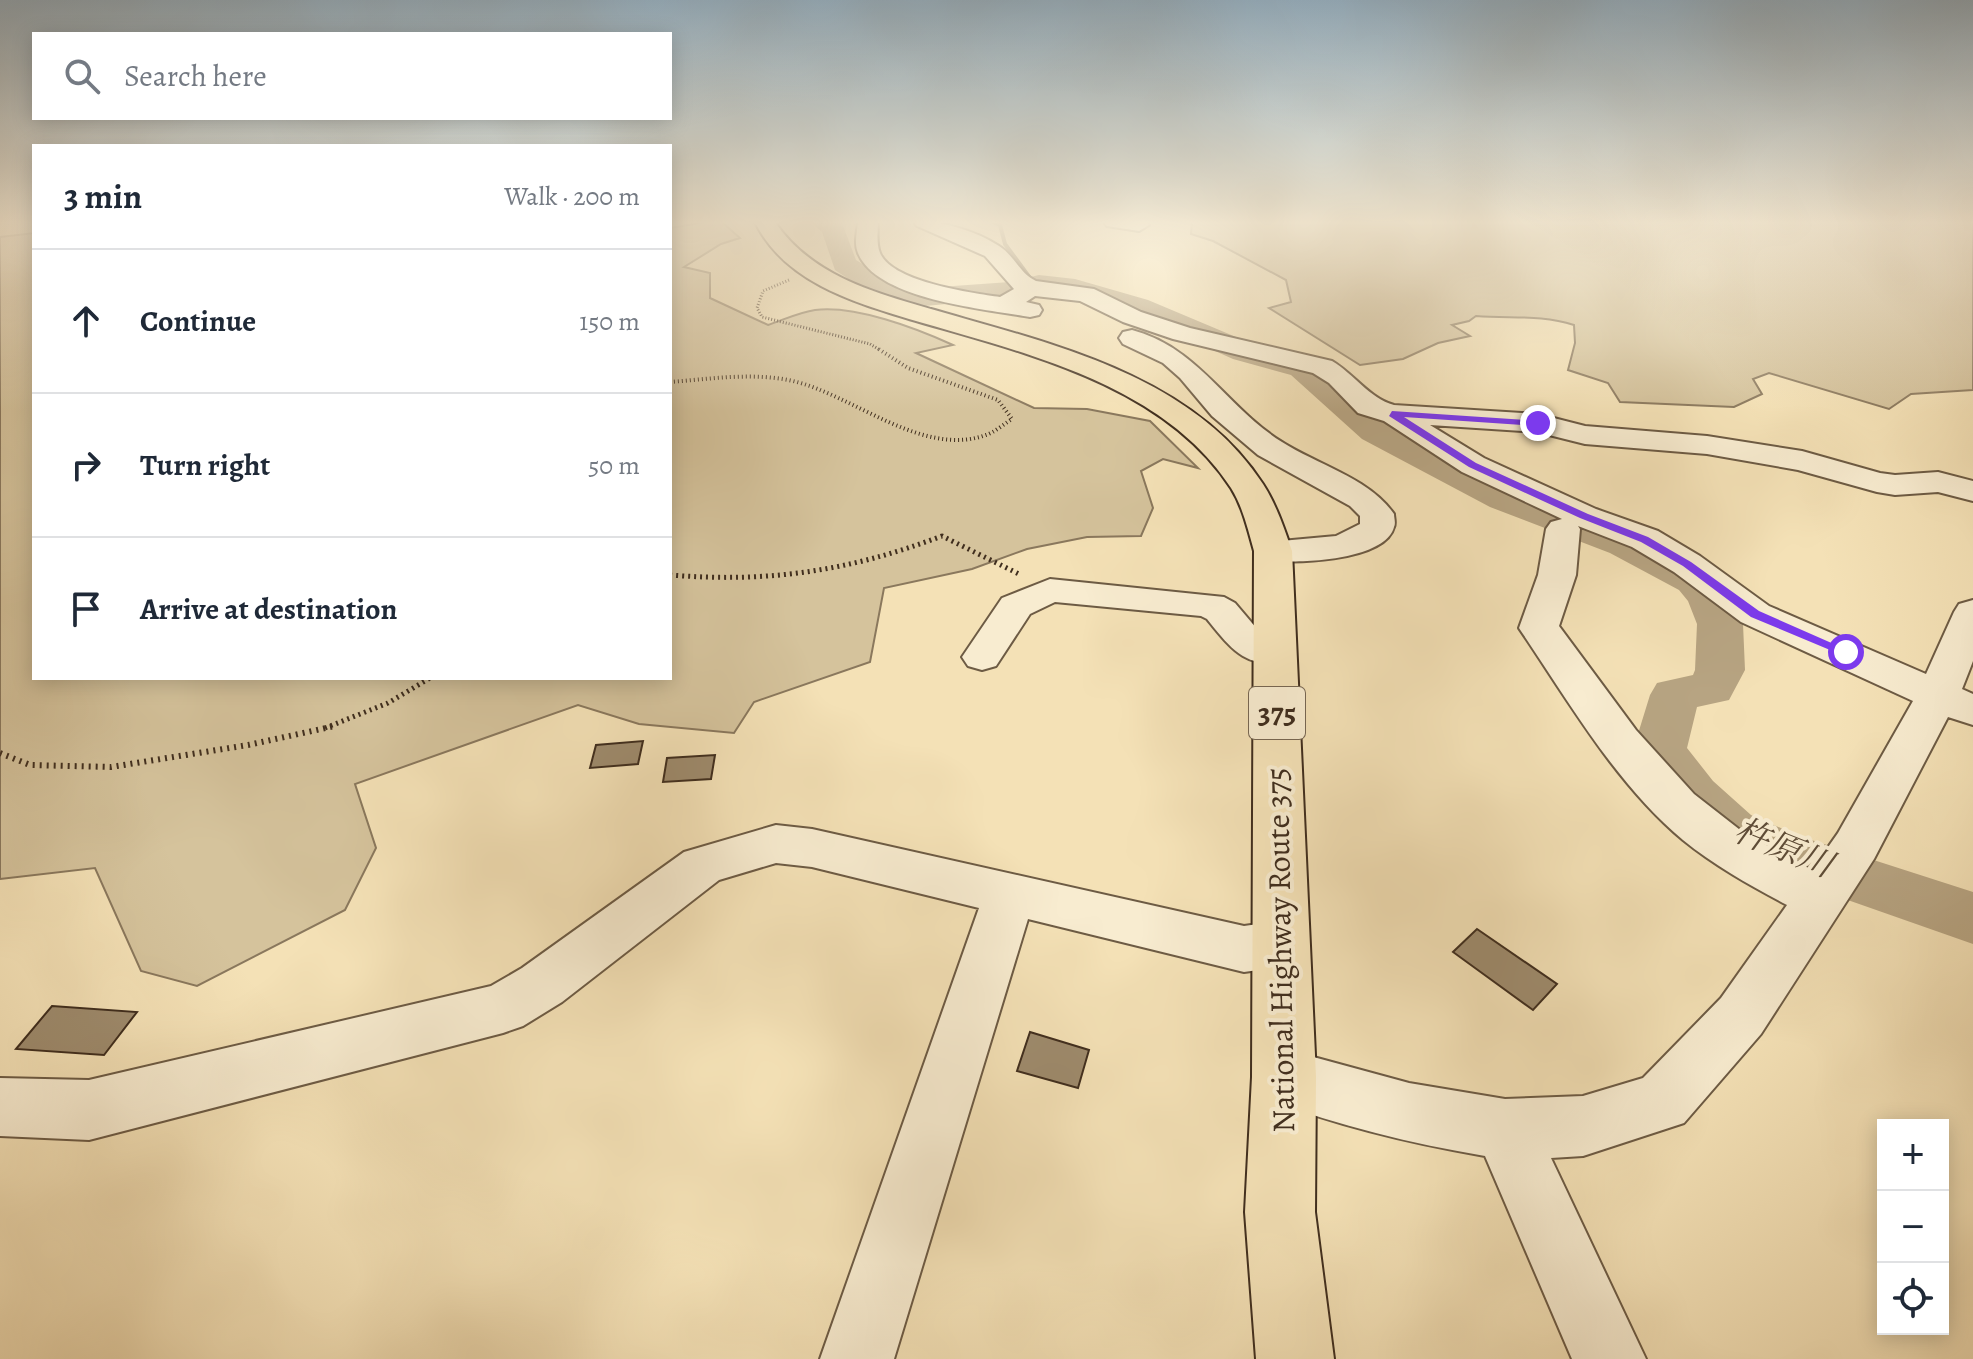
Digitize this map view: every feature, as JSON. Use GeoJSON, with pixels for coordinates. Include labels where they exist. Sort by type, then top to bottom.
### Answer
{"type":"FeatureCollection","features":[{"type":"Feature","properties":{"kind":"highway","name":"National Highway Route 375"},"geometry":{"type":"LineString","coordinates":[[842,285],[885,304],[1048,354],[1124,383],[1179,416],[1226,457],[1261,512],[1273,551],[1284,1077],[1280,1212],[1295,1359]]}},
{"type":"Feature","properties":{"kind":"street"},"geometry":{"type":"LineString","coordinates":[[919,285],[1121,333],[1172,357],[1244,429],[1269,448],[1362,499],[1377,514],[1377,527],[1365,540],[1335,548],[1273,551]]}},
{"type":"Feature","properties":{"kind":"street"},"geometry":{"type":"LineString","coordinates":[[1025,285],[1086,294],[1132,317],[1182,334],[1322,367],[1339,377],[1368,407],[1392,414],[1538,423],[1585,435],[1675,441],[1787,458],[1877,482],[1895,485],[1938,482],[1973,491]]}},
{"type":"Feature","properties":{"kind":"street"},"geometry":{"type":"LineString","coordinates":[[1005,305],[1031,288]]}},
{"type":"Feature","properties":{"kind":"street"},"geometry":{"type":"LineString","coordinates":[[1392,414],[1473,465],[1584,516],[1645,539],[1687,564],[1755,614],[1956,703]]}},
{"type":"Feature","properties":{"kind":"street"},"geometry":{"type":"LineString","coordinates":[[1563,529],[1557,575],[1539,628],[1650,777],[1697,824],[1751,862],[1833,878]]}},
{"type":"Feature","properties":{"kind":"street"},"geometry":{"type":"LineString","coordinates":[[982,657],[1016,606],[1050,590],[1210,605],[1221,611],[1250,646],[1276,651]]}},
{"type":"Feature","properties":{"kind":"street"},"geometry":{"type":"LineString","coordinates":[[1284,1077],[1409,1113],[1505,1129],[1583,1126],[1662,1102],[1741,1016],[1956,703],[1973,612]]}},
{"type":"Feature","properties":{"kind":"street"},"geometry":{"type":"LineString","coordinates":[[0,1107],[89,1110],[503,1008],[542,985],[702,866],[776,844],[812,848],[1244,949],[1280,944]]}},
{"type":"Feature","properties":{"kind":"street"},"geometry":{"type":"LineString","coordinates":[[857,1359],[1009,896]]}},
{"type":"Feature","properties":{"kind":"street"},"geometry":{"type":"LineString","coordinates":[[1505,1129],[1609,1359]]}},
{"type":"Feature","properties":{"kind":"path"},"geometry":{"type":"LineString","coordinates":[[672,382],[764,377],[797,382],[906,430],[950,439],[983,436],[1002,428],[1012,419],[998,400],[908,368],[870,344],[762,317],[757,308],[763,291],[773,285]]}},
{"type":"Feature","properties":{"kind":"path"},"geometry":{"type":"LineString","coordinates":[[672,575],[714,580],[812,576],[900,553],[942,536],[1050,590]]}},
{"type":"Feature","properties":{"kind":"path"},"geometry":{"type":"LineString","coordinates":[[0,753],[30,765],[111,767],[248,745],[336,726],[388,703],[427,680]]}},
{"type":"Feature","properties":{"kind":"shaded area"},"geometry":{"type":"Polygon","coordinates":[[[0,285],[32,285],[32,680],[672,680],[672,285],[710,285],[710,298],[768,325],[797,314],[831,309],[866,314],[904,325],[953,345],[916,353],[1034,408],[1087,409],[1150,421],[1198,468],[1163,459],[1141,471],[1153,508],[1141,536],[1087,537],[1027,549],[972,569],[884,588],[870,662],[754,702],[734,733],[639,724],[578,705],[355,784],[376,848],[345,910],[197,986],[141,971],[95,868],[0,879],[0,285]]]}},
{"type":"Feature","properties":{"kind":"shaded area"},"geometry":{"type":"Polygon","coordinates":[[[1287,285],[1973,285],[1973,390],[1911,394],[1889,409],[1769,373],[1753,379],[1762,394],[1734,407],[1620,402],[1608,383],[1568,370],[1575,343],[1574,325],[1549,319],[1476,316],[1452,325],[1470,336],[1438,343],[1403,359],[1360,365],[1269,308],[1291,302],[1287,285]]]}},
{"type":"Feature","properties":{"kind":"building"},"geometry":{"type":"Polygon","coordinates":[[[643,741],[638,764],[590,768],[596,745],[643,741]]]}},
{"type":"Feature","properties":{"kind":"building"},"geometry":{"type":"Polygon","coordinates":[[[715,755],[711,779],[663,782],[667,758],[715,755]]]}},
{"type":"Feature","properties":{"kind":"building"},"geometry":{"type":"Polygon","coordinates":[[[1477,929],[1557,984],[1533,1010],[1453,952],[1477,929]]]}},
{"type":"Feature","properties":{"kind":"building"},"geometry":{"type":"Polygon","coordinates":[[[52,1006],[137,1012],[104,1055],[16,1049],[52,1006]]]}},
{"type":"Feature","properties":{"kind":"building"},"geometry":{"type":"Polygon","coordinates":[[[1030,1032],[1089,1050],[1078,1088],[1017,1071],[1030,1032]]]}},
{"type":"Feature","properties":{"kind":"waterway","name":"杵原川"},"geometry":{"type":"LineString","coordinates":[[882,285],[903,294],[925,297],[1010,290],[1029,285]]}},
{"type":"Feature","properties":{"kind":"waterway","name":"杵原川"},"geometry":{"type":"LineString","coordinates":[[1061,285],[1138,306],[1244,352],[1303,368],[1375,431],[1504,499],[1625,544],[1695,581],[1710,598],[1720,624],[1720,670],[1711,688],[1675,695],[1660,750],[1693,796],[1730,831],[1778,852],[1973,918]]}},
{"type":"Feature","properties":{"kind":"route"},"geometry":{"type":"LineString","coordinates":[[1538,423],[1392,414],[1473,465],[1584,516],[1645,539],[1687,564],[1755,614],[1846,652]]}}]}
